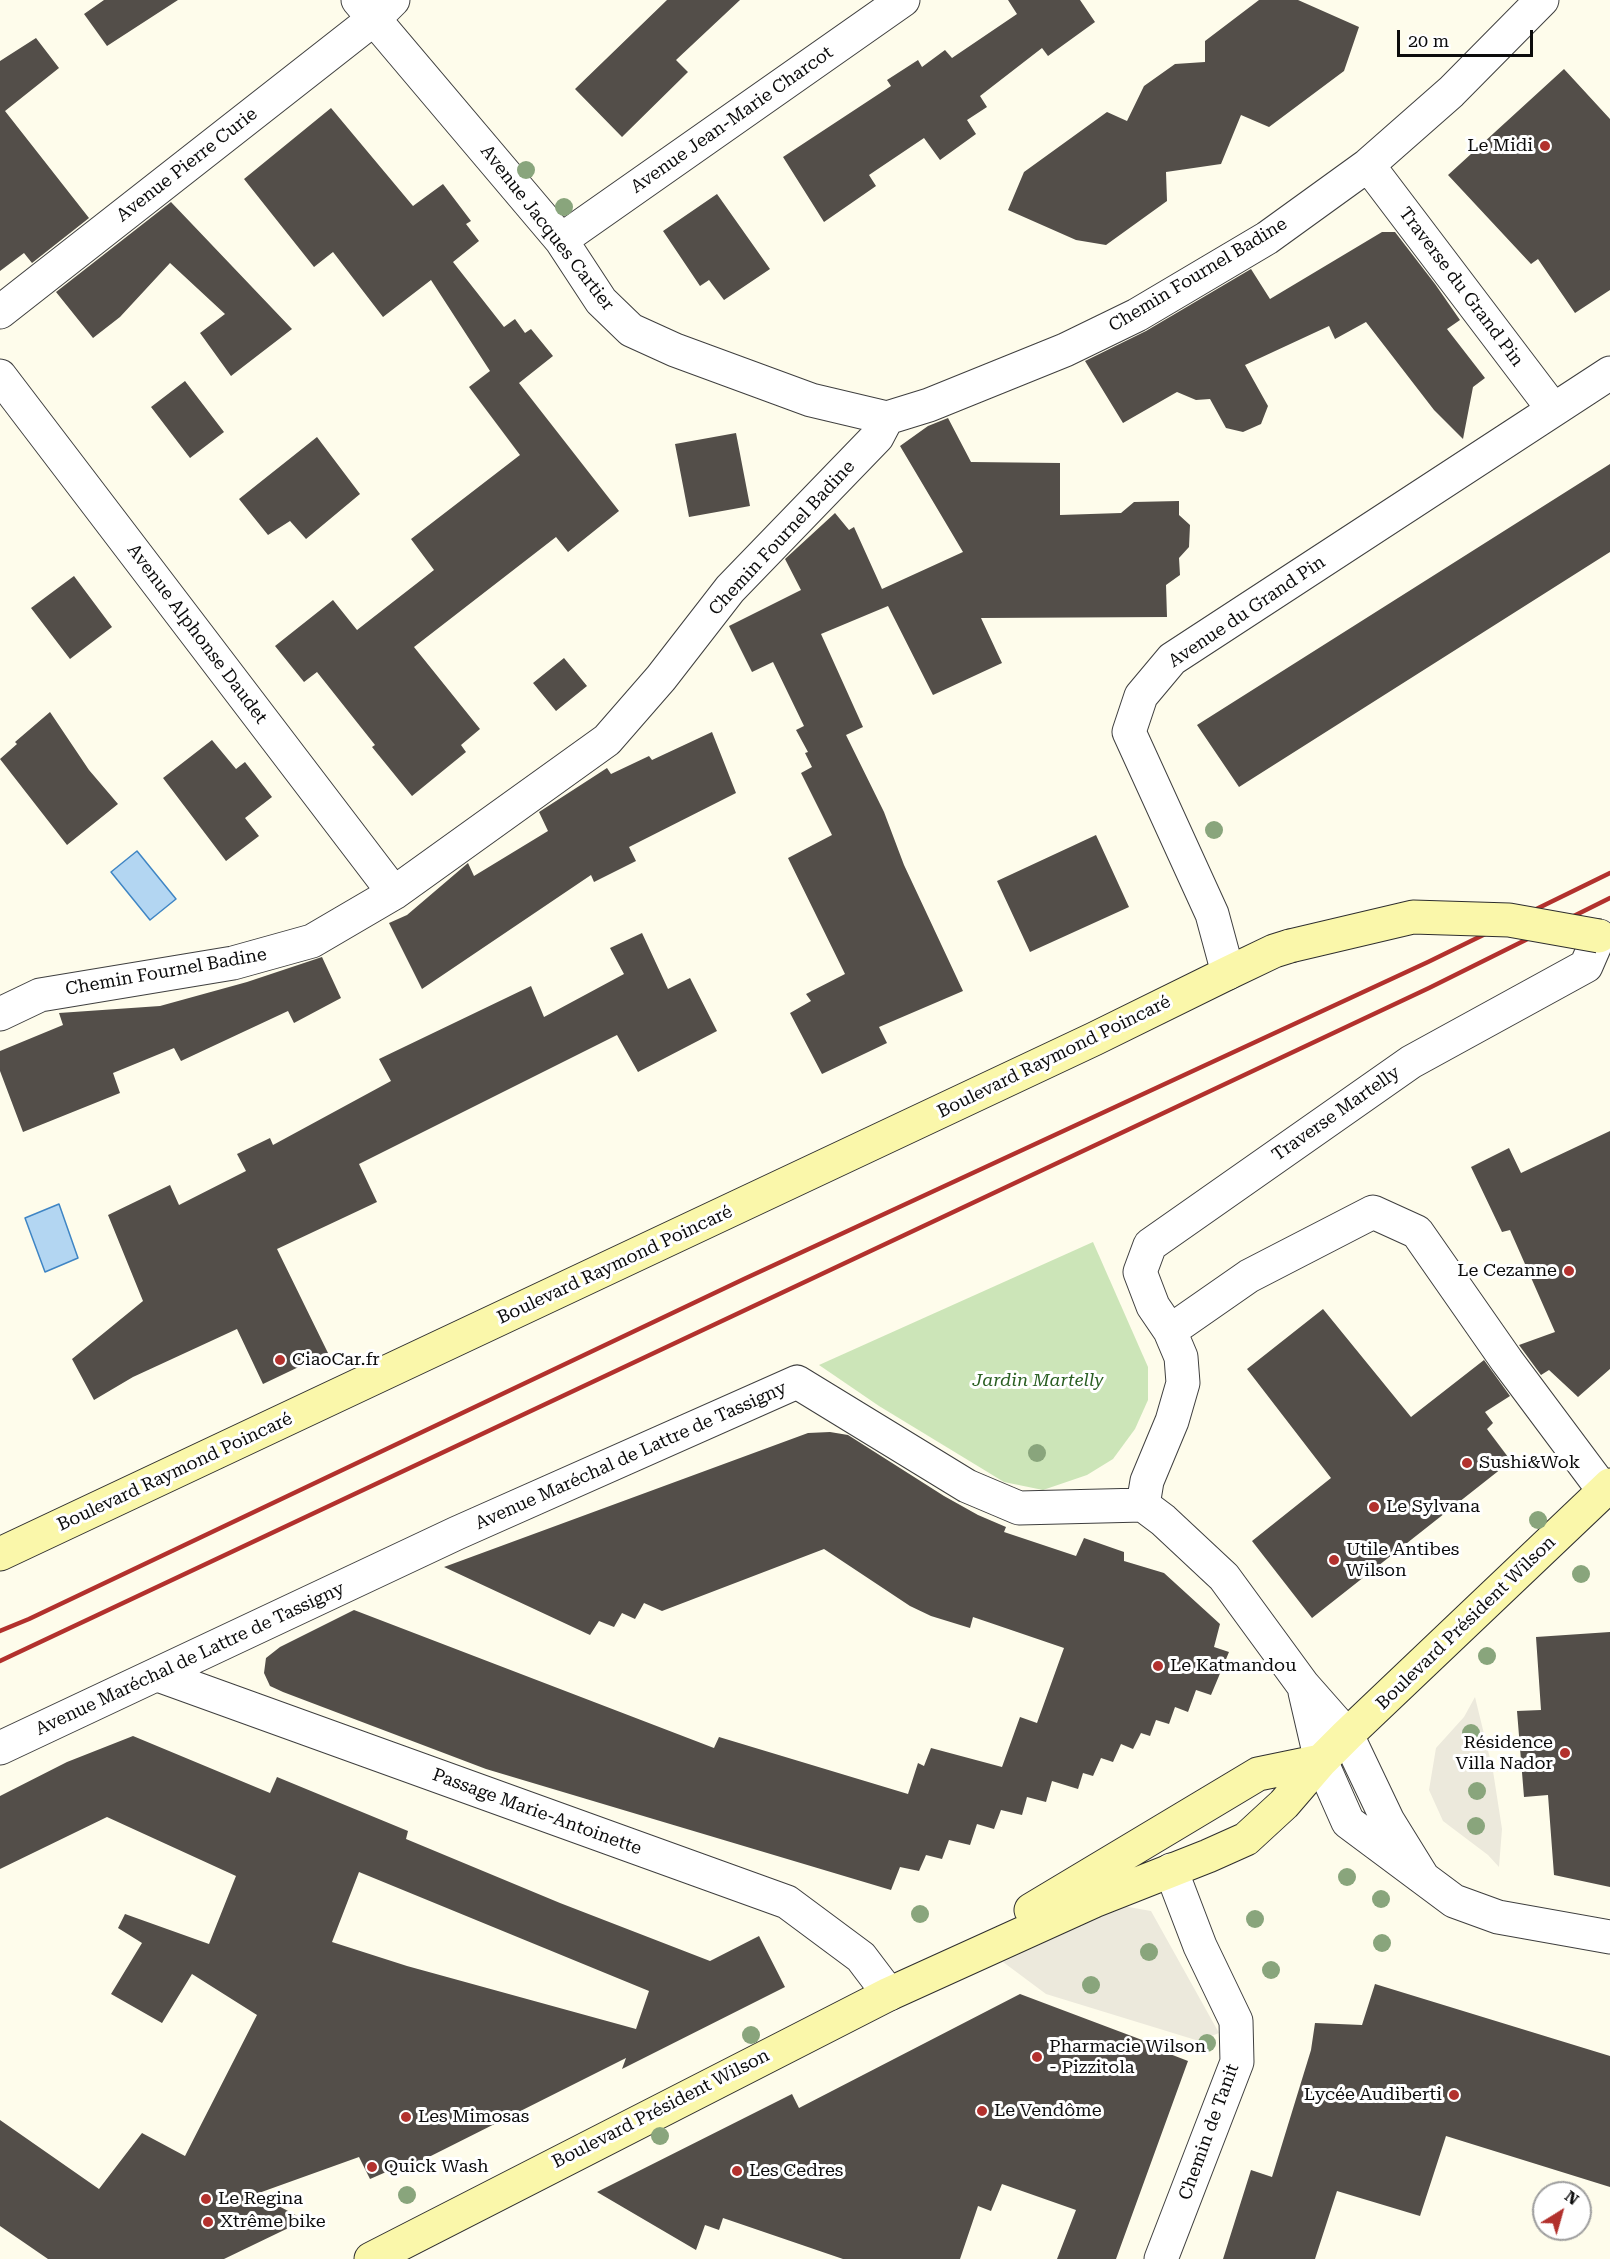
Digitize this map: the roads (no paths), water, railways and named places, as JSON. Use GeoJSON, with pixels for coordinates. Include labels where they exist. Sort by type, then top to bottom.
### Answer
{"type":"FeatureCollection","features":[{"type":"Feature","properties":{"kind":"main road","name":"Boulevard Raymond Poincaré"},"geometry":{"type":"LineString","coordinates":[[0,1554],[1094,1039],[1274,951],[1413,917],[1509,920],[1605,935]]}},
{"type":"Feature","properties":{"kind":"main road","name":"Boulevard Président Wilson"},"geometry":{"type":"LineString","coordinates":[[371,2259],[889,1994],[1094,1901],[1208,1857],[1246,1839],[1284,1804],[1347,1735],[1607,1488]]}},
{"type":"Feature","properties":{"kind":"main road","name":"Boulevard Président Wilson"},"geometry":{"type":"LineString","coordinates":[[954,1965],[1017,1919],[1258,1774],[1321,1761]]}},
{"type":"Feature","properties":{"kind":"main road","name":"Boulevard Président Wilson"},"geometry":{"type":"LineString","coordinates":[[1171,1870],[1175,1847],[1194,1814]]}},
{"type":"Feature","properties":{"kind":"street","name":"Avenue Jean-Marie Charcot"},"geometry":{"type":"LineString","coordinates":[[561,240],[903,0]]}},
{"type":"Feature","properties":{"kind":"street","name":"Chemin Fournel Badine"},"geometry":{"type":"LineString","coordinates":[[0,1014],[39,995],[233,963],[312,941],[394,893],[607,740],[662,678],[730,590],[877,437],[887,418],[928,405],[1033,362],[1137,315],[1267,238],[1368,165],[1451,92],[1542,0]]}},
{"type":"Feature","properties":{"kind":"street","name":"Avenue Jacques Cartier"},"geometry":{"type":"LineString","coordinates":[[375,6],[561,240],[601,301],[631,330],[675,350],[811,400],[887,418]]}},
{"type":"Feature","properties":{"kind":"street","name":"Avenue Pierre Curie"},"geometry":{"type":"LineString","coordinates":[[0,312],[375,6]]}},
{"type":"Feature","properties":{"kind":"street","name":"Traverse du Grand Pin"},"geometry":{"type":"LineString","coordinates":[[1368,165],[1552,409]]}},
{"type":"Feature","properties":{"kind":"street","name":"Avenue du Grand Pin"},"geometry":{"type":"LineString","coordinates":[[1228,973],[1212,914],[1129,732],[1141,696],[1172,658],[1610,373]]}},
{"type":"Feature","properties":{"kind":"street","name":"Avenue Alphonse Daudet"},"geometry":{"type":"LineString","coordinates":[[0,376],[394,893]]}},
{"type":"Feature","properties":{"kind":"street","name":"Traverse Martelly"},"geometry":{"type":"LineString","coordinates":[[1143,1505],[1147,1480],[1172,1421],[1183,1383],[1181,1357],[1170,1331],[1153,1306],[1140,1272],[1150,1245],[1411,1062],[1586,966],[1605,935]]}},
{"type":"Feature","properties":{"kind":"street"},"geometry":{"type":"LineString","coordinates":[[1170,1331],[1250,1276],[1373,1212],[1418,1232],[1507,1361],[1607,1488]]}},
{"type":"Feature","properties":{"kind":"street","name":"Avenue Maréchal de Lattre de Tassigny"},"geometry":{"type":"LineString","coordinates":[[0,1748],[457,1533],[798,1382],[967,1486],[1019,1508],[1143,1505]]}},
{"type":"Feature","properties":{"kind":"street"},"geometry":{"type":"LineString","coordinates":[[1143,1505],[1171,1527],[1224,1577],[1303,1685],[1347,1735],[1388,1821],[1422,1876]]}},
{"type":"Feature","properties":{"kind":"street","name":"Passage Marie-Antoinette"},"geometry":{"type":"LineString","coordinates":[[158,1675],[787,1902],[861,1957],[889,1994]]}},
{"type":"Feature","properties":{"kind":"street"},"geometry":{"type":"LineString","coordinates":[[1303,1685],[1321,1761],[1348,1822],[1454,1900],[1498,1917],[1610,1937]]}},
{"type":"Feature","properties":{"kind":"street","name":"Chemin de Tanit"},"geometry":{"type":"LineString","coordinates":[[1161,2259],[1237,2062],[1236,2020],[1200,1946],[1171,1870]]}},
{"type":"Feature","properties":{"kind":"water"},"geometry":{"type":"Polygon","coordinates":[[[137,851],[176,899],[150,920],[111,872],[137,851]]]}},
{"type":"Feature","properties":{"kind":"water"},"geometry":{"type":"Polygon","coordinates":[[[59,1204],[78,1258],[45,1272],[25,1218],[59,1204]]]}},
{"type":"Feature","properties":{"kind":"railway"},"geometry":{"type":"LineString","coordinates":[[0,1631],[744,1279],[1428,962],[1610,873]]}},
{"type":"Feature","properties":{"kind":"railway"},"geometry":{"type":"LineString","coordinates":[[0,1661],[1429,988],[1610,898]]}},
{"type":"Feature","properties":{"kind":"place","name":"Le Midi"},"geometry":{"type":"Point","coordinates":[1545,146]}},
{"type":"Feature","properties":{"kind":"place","name":"Le Cezanne"},"geometry":{"type":"Point","coordinates":[1569,1271]}},
{"type":"Feature","properties":{"kind":"place","name":"CiaoCar.fr"},"geometry":{"type":"Point","coordinates":[280,1360]}},
{"type":"Feature","properties":{"kind":"place","name":"Sushi&Wok"},"geometry":{"type":"Point","coordinates":[1467,1463]}},
{"type":"Feature","properties":{"kind":"place","name":"Le Sylvana"},"geometry":{"type":"Point","coordinates":[1374,1507]}},
{"type":"Feature","properties":{"kind":"place","name":"Utile Antibes Wilson"},"geometry":{"type":"Point","coordinates":[1334,1560]}},
{"type":"Feature","properties":{"kind":"place","name":"Le Katmandou"},"geometry":{"type":"Point","coordinates":[1158,1666]}},
{"type":"Feature","properties":{"kind":"place","name":"Résidence Villa Nador"},"geometry":{"type":"Point","coordinates":[1565,1753]}},
{"type":"Feature","properties":{"kind":"place","name":"Pharmacie Wilson - Pizzitola"},"geometry":{"type":"Point","coordinates":[1037,2057]}},
{"type":"Feature","properties":{"kind":"place","name":"Lycée Audiberti"},"geometry":{"type":"Point","coordinates":[1454,2095]}},
{"type":"Feature","properties":{"kind":"place","name":"Le Vendôme"},"geometry":{"type":"Point","coordinates":[982,2111]}},
{"type":"Feature","properties":{"kind":"place","name":"Les Mimosas"},"geometry":{"type":"Point","coordinates":[406,2117]}},
{"type":"Feature","properties":{"kind":"place","name":"Quick Wash"},"geometry":{"type":"Point","coordinates":[372,2167]}},
{"type":"Feature","properties":{"kind":"place","name":"Les Cedres"},"geometry":{"type":"Point","coordinates":[737,2171]}},
{"type":"Feature","properties":{"kind":"place","name":"Le Regina"},"geometry":{"type":"Point","coordinates":[206,2199]}},
{"type":"Feature","properties":{"kind":"place","name":"Xtrême bike"},"geometry":{"type":"Point","coordinates":[208,2222]}},
{"type":"Feature","properties":{"kind":"park label","name":"Jardin Martelly"},"geometry":{"type":"Point","coordinates":[1038,1381]}}]}
